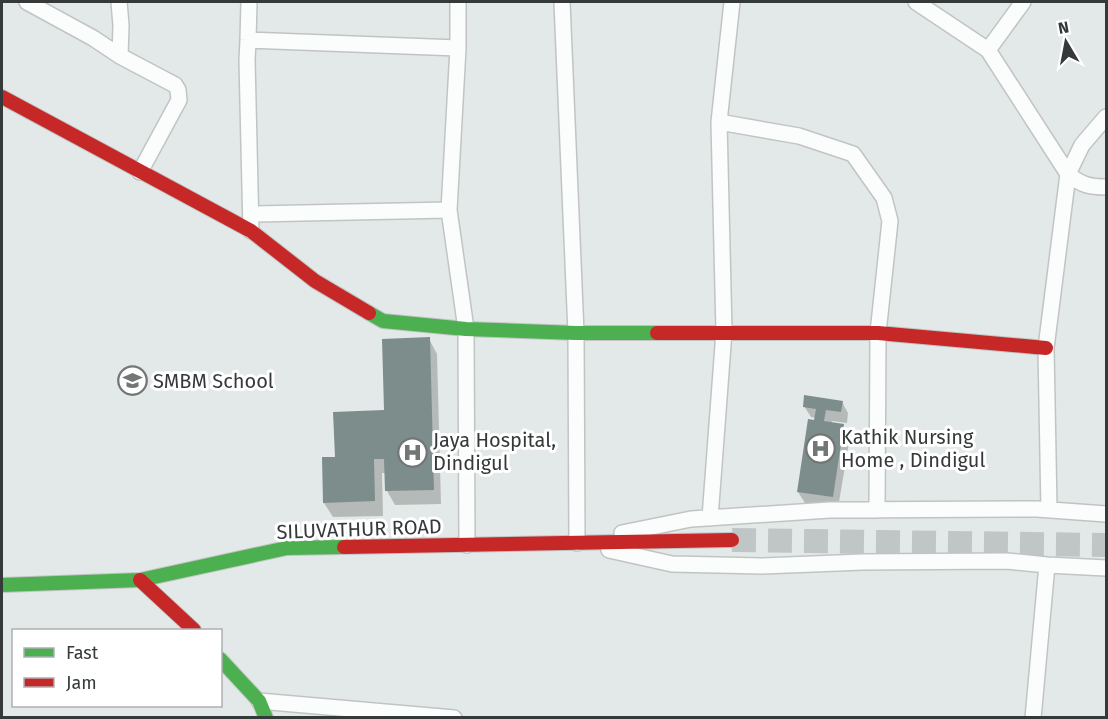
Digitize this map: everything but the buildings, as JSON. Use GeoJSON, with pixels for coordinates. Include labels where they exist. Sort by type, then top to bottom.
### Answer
{"type":"FeatureCollection","features":[{"type":"Feature","properties":{"kind":"street"},"geometry":{"type":"LineString","coordinates":[[27,2],[175,85],[178,90],[178,100],[140,172]]}},
{"type":"Feature","properties":{"kind":"street"},"geometry":{"type":"LineString","coordinates":[[119,2],[120,56]]}},
{"type":"Feature","properties":{"kind":"street"},"geometry":{"type":"LineString","coordinates":[[249,2],[247,60],[251,231]]}},
{"type":"Feature","properties":{"kind":"street"},"geometry":{"type":"LineString","coordinates":[[458,2],[458,48],[449,210],[466,329],[467,545]]}},
{"type":"Feature","properties":{"kind":"street"},"geometry":{"type":"LineString","coordinates":[[562,2],[576,333],[577,543]]}},
{"type":"Feature","properties":{"kind":"street"},"geometry":{"type":"LineString","coordinates":[[710,518],[724,332],[719,122],[732,2]]}},
{"type":"Feature","properties":{"kind":"street"},"geometry":{"type":"LineString","coordinates":[[916,2],[988,50],[1068,174],[1078,183],[1107,187]]}},
{"type":"Feature","properties":{"kind":"street"},"geometry":{"type":"LineString","coordinates":[[988,50],[1023,2]]}},
{"type":"Feature","properties":{"kind":"street"},"geometry":{"type":"LineString","coordinates":[[248,40],[458,48]]}},
{"type":"Feature","properties":{"kind":"street"},"geometry":{"type":"LineString","coordinates":[[2,97],[251,231],[315,281],[383,321],[466,329],[576,333],[878,333],[1046,348]]}},
{"type":"Feature","properties":{"kind":"street"},"geometry":{"type":"LineString","coordinates":[[1049,510],[1046,348],[1068,174],[1082,145],[1107,117]]}},
{"type":"Feature","properties":{"kind":"street"},"geometry":{"type":"LineString","coordinates":[[719,122],[799,136],[853,154],[884,198],[890,222],[878,333],[877,510]]}},
{"type":"Feature","properties":{"kind":"street"},"geometry":{"type":"LineString","coordinates":[[252,214],[449,210]]}},
{"type":"Feature","properties":{"kind":"street"},"geometry":{"type":"LineString","coordinates":[[577,543],[691,519],[830,510],[1049,510],[1107,514]]}},
{"type":"Feature","properties":{"kind":"street","name":"SILUVATHUR ROAD"},"geometry":{"type":"LineString","coordinates":[[2,585],[140,580],[287,548],[732,540]]}},
{"type":"Feature","properties":{"kind":"street"},"geometry":{"type":"LineString","coordinates":[[577,543],[672,564],[762,566],[863,562],[1007,561],[1107,568]]}},
{"type":"Feature","properties":{"kind":"street"},"geometry":{"type":"LineString","coordinates":[[1033,717],[1047,565]]}},
{"type":"Feature","properties":{"kind":"street"},"geometry":{"type":"LineString","coordinates":[[140,580],[193,629]]}},
{"type":"Feature","properties":{"kind":"street"},"geometry":{"type":"LineString","coordinates":[[222,661],[259,701],[266,717]]}},
{"type":"Feature","properties":{"kind":"street"},"geometry":{"type":"LineString","coordinates":[[259,701],[454,717]]}},
{"type":"Feature","properties":{"kind":"tunnel"},"geometry":{"type":"LineString","coordinates":[[732,540],[1106,545]]}},
{"type":"Feature","properties":{"kind":"traffic: fast"},"geometry":{"type":"LineString","coordinates":[[369,313],[383,321],[466,329],[657,333]]}},
{"type":"Feature","properties":{"kind":"traffic: fast"},"geometry":{"type":"LineString","coordinates":[[2,585],[140,580],[287,548],[344,547]]}},
{"type":"Feature","properties":{"kind":"traffic: fast"},"geometry":{"type":"LineString","coordinates":[[222,661],[259,701],[266,718]]}},
{"type":"Feature","properties":{"kind":"traffic: jam"},"geometry":{"type":"LineString","coordinates":[[2,97],[251,231],[315,281],[369,313]]}},
{"type":"Feature","properties":{"kind":"traffic: jam"},"geometry":{"type":"LineString","coordinates":[[657,333],[878,333],[1046,348]]}},
{"type":"Feature","properties":{"kind":"traffic: jam"},"geometry":{"type":"LineString","coordinates":[[344,547],[732,540]]}},
{"type":"Feature","properties":{"kind":"traffic: jam"},"geometry":{"type":"LineString","coordinates":[[140,580],[193,629]]}},
{"type":"Feature","properties":{"kind":"place","name":"SMBM School"},"geometry":{"type":"Point","coordinates":[132,381]}},
{"type":"Feature","properties":{"kind":"place","name":"Kathik Nursing Home , Dindigul"},"geometry":{"type":"Point","coordinates":[820,449]}},
{"type":"Feature","properties":{"kind":"place","name":"Jaya Hospital, Dindigul"},"geometry":{"type":"Point","coordinates":[412,452]}}]}
